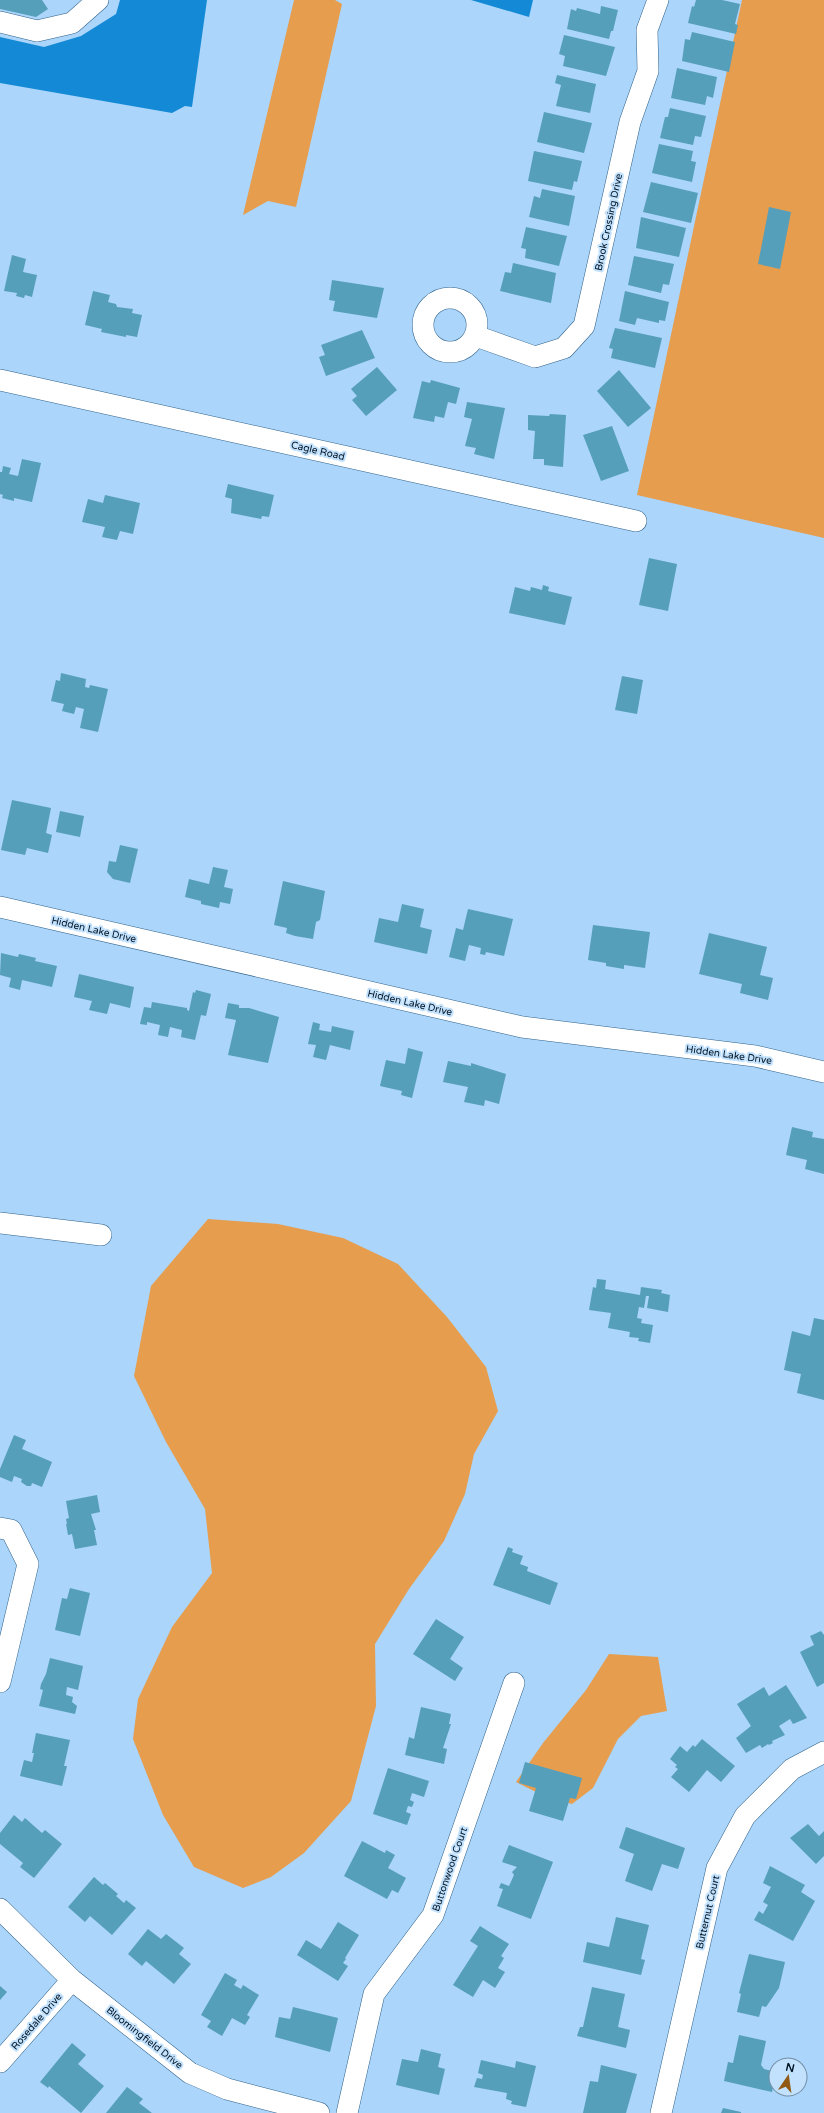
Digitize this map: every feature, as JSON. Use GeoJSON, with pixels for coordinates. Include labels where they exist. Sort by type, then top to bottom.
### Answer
{"type":"FeatureCollection","features":[{"type":"Feature","properties":{"kind":"street"},"geometry":{"type":"LineString","coordinates":[[0,22],[37,31],[72,24],[98,0]]}},
{"type":"Feature","properties":{"kind":"street","name":"Brook Crossing Drive"},"geometry":{"type":"LineString","coordinates":[[476,336],[535,357],[564,348],[584,326],[630,122],[648,71],[647,30],[658,0]]}},
{"type":"Feature","properties":{"kind":"street","name":"Cagle Road"},"geometry":{"type":"LineString","coordinates":[[0,380],[636,521]]}},
{"type":"Feature","properties":{"kind":"street","name":"Hidden Lake Drive"},"geometry":{"type":"LineString","coordinates":[[0,907],[522,1027],[755,1056],[824,1072]]}},
{"type":"Feature","properties":{"kind":"street"},"geometry":{"type":"LineString","coordinates":[[0,1223],[101,1235]]}},
{"type":"Feature","properties":{"kind":"street"},"geometry":{"type":"LineString","coordinates":[[0,1528],[11,1530],[28,1564],[0,1682]]}},
{"type":"Feature","properties":{"kind":"street","name":"Buttonwood Court"},"geometry":{"type":"LineString","coordinates":[[347,2113],[374,1994],[433,1915],[514,1683]]}},
{"type":"Feature","properties":{"kind":"street","name":"Butternut Court"},"geometry":{"type":"LineString","coordinates":[[661,2113],[717,1868],[745,1816],[792,1769],[824,1752]]}},
{"type":"Feature","properties":{"kind":"street","name":"Bloomingfield Drive"},"geometry":{"type":"LineString","coordinates":[[0,1909],[72,1980],[190,2073],[227,2089],[319,2113]]}},
{"type":"Feature","properties":{"kind":"street","name":"Rosedale Drive"},"geometry":{"type":"LineString","coordinates":[[0,2062],[72,1980]]}},
{"type":"Feature","properties":{"kind":"shaded area"},"geometry":{"type":"Polygon","coordinates":[[[294,0],[335,0],[342,4],[296,207],[268,201],[243,215],[294,0]]]}},
{"type":"Feature","properties":{"kind":"shaded area"},"geometry":{"type":"Polygon","coordinates":[[[742,0],[824,0],[824,538],[637,495],[742,0]]]}},
{"type":"Feature","properties":{"kind":"shaded area"},"geometry":{"type":"Polygon","coordinates":[[[208,1219],[278,1224],[343,1238],[398,1264],[447,1317],[486,1367],[498,1411],[474,1454],[465,1494],[444,1541],[409,1589],[375,1644],[376,1706],[351,1801],[304,1853],[271,1877],[243,1888],[194,1867],[163,1815],[133,1739],[138,1699],[172,1627],[212,1573],[205,1509],[166,1442],[134,1376],[151,1286],[208,1219]]]}},
{"type":"Feature","properties":{"kind":"shaded area"},"geometry":{"type":"Polygon","coordinates":[[[609,1654],[658,1657],[667,1711],[641,1716],[618,1739],[593,1788],[572,1804],[542,1795],[516,1782],[543,1743],[586,1690],[609,1654]]]}},
{"type":"Feature","properties":{"kind":"water"},"geometry":{"type":"Polygon","coordinates":[[[120,0],[207,0],[192,107],[185,106],[172,113],[0,83],[0,37],[44,47],[81,36],[116,14],[120,0]]]}},
{"type":"Feature","properties":{"kind":"water"},"geometry":{"type":"Polygon","coordinates":[[[471,0],[533,0],[529,17],[471,0]]]}},
{"type":"Feature","properties":{"kind":"building"},"geometry":{"type":"Polygon","coordinates":[[[0,0],[42,0],[48,9],[36,17],[0,9],[0,0]]]}},
{"type":"Feature","properties":{"kind":"building"},"geometry":{"type":"Polygon","coordinates":[[[696,0],[722,0],[740,4],[735,24],[738,25],[736,34],[688,23],[692,6],[694,7],[696,0]]]}},
{"type":"Feature","properties":{"kind":"building"},"geometry":{"type":"Polygon","coordinates":[[[601,6],[618,10],[613,31],[611,31],[609,39],[567,29],[571,9],[576,11],[577,8],[600,14],[601,6]]]}},
{"type":"Feature","properties":{"kind":"building"},"geometry":{"type":"Polygon","coordinates":[[[692,32],[735,42],[729,72],[682,61],[685,39],[690,40],[692,32]]]}},
{"type":"Feature","properties":{"kind":"building"},"geometry":{"type":"Polygon","coordinates":[[[564,35],[615,47],[606,76],[563,66],[565,56],[559,54],[564,35]]]}},
{"type":"Feature","properties":{"kind":"building"},"geometry":{"type":"Polygon","coordinates":[[[677,68],[717,77],[713,98],[707,96],[705,105],[671,98],[677,68]]]}},
{"type":"Feature","properties":{"kind":"building"},"geometry":{"type":"Polygon","coordinates":[[[557,75],[596,84],[590,113],[556,106],[561,85],[555,83],[557,75]]]}},
{"type":"Feature","properties":{"kind":"building"},"geometry":{"type":"Polygon","coordinates":[[[670,108],[706,116],[701,137],[695,136],[693,145],[660,138],[665,117],[668,117],[670,108]]]}},
{"type":"Feature","properties":{"kind":"building"},"geometry":{"type":"Polygon","coordinates":[[[544,112],[592,123],[584,153],[537,142],[544,112]]]}},
{"type":"Feature","properties":{"kind":"building"},"geometry":{"type":"Polygon","coordinates":[[[659,144],[693,151],[691,161],[696,162],[692,182],[652,173],[659,144]]]}},
{"type":"Feature","properties":{"kind":"building"},"geometry":{"type":"Polygon","coordinates":[[[534,151],[582,161],[577,182],[574,181],[572,190],[528,181],[534,151]]]}},
{"type":"Feature","properties":{"kind":"building"},"geometry":{"type":"Polygon","coordinates":[[[651,182],[698,193],[691,223],[643,212],[651,182]]]}},
{"type":"Feature","properties":{"kind":"building"},"geometry":{"type":"Polygon","coordinates":[[[542,189],[575,196],[569,226],[529,217],[534,196],[540,198],[542,189]]]}},
{"type":"Feature","properties":{"kind":"building"},"geometry":{"type":"Polygon","coordinates":[[[769,207],[791,212],[780,269],[758,264],[769,207]]]}},
{"type":"Feature","properties":{"kind":"building"},"geometry":{"type":"Polygon","coordinates":[[[641,217],[686,228],[679,257],[636,248],[641,217]]]}},
{"type":"Feature","properties":{"kind":"building"},"geometry":{"type":"Polygon","coordinates":[[[526,227],[567,236],[559,266],[525,258],[526,249],[521,248],[526,227]]]}},
{"type":"Feature","properties":{"kind":"building"},"geometry":{"type":"Polygon","coordinates":[[[12,255],[26,259],[23,272],[37,275],[32,297],[25,295],[24,298],[16,296],[17,293],[4,291],[12,255]]]}},
{"type":"Feature","properties":{"kind":"building"},"geometry":{"type":"Polygon","coordinates":[[[634,256],[674,264],[669,285],[663,284],[661,293],[628,285],[634,256]]]}},
{"type":"Feature","properties":{"kind":"building"},"geometry":{"type":"Polygon","coordinates":[[[513,263],[556,273],[551,303],[500,291],[505,272],[511,273],[513,263]]]}},
{"type":"Feature","properties":{"kind":"building"},"geometry":{"type":"Polygon","coordinates":[[[332,280],[384,288],[377,318],[333,311],[335,301],[329,300],[332,280]]]}},
{"type":"Feature","properties":{"kind":"building"},"geometry":{"type":"Polygon","coordinates":[[[93,291],[110,295],[108,302],[116,304],[117,307],[133,309],[132,313],[142,315],[137,337],[126,335],[126,337],[101,332],[102,329],[85,325],[93,291]]]}},
{"type":"Feature","properties":{"kind":"building"},"geometry":{"type":"Polygon","coordinates":[[[625,291],[669,302],[665,321],[659,320],[659,323],[637,318],[635,325],[619,321],[625,291]]]}},
{"type":"Feature","properties":{"kind":"building"},"geometry":{"type":"Polygon","coordinates":[[[615,328],[662,338],[655,368],[611,358],[613,349],[609,348],[615,328]]]}},
{"type":"Feature","properties":{"kind":"building"},"geometry":{"type":"Polygon","coordinates":[[[362,330],[375,358],[326,376],[319,357],[325,355],[321,345],[362,330]]]}},
{"type":"Feature","properties":{"kind":"building"},"geometry":{"type":"Polygon","coordinates":[[[377,367],[397,390],[366,416],[352,400],[357,396],[351,389],[377,367]]]}},
{"type":"Feature","properties":{"kind":"building"},"geometry":{"type":"Polygon","coordinates":[[[619,370],[651,408],[628,427],[597,391],[619,370]]]}},
{"type":"Feature","properties":{"kind":"building"},"geometry":{"type":"Polygon","coordinates":[[[431,380],[460,388],[456,404],[448,402],[444,418],[435,416],[434,422],[413,418],[422,381],[430,383],[431,380]]]}},
{"type":"Feature","properties":{"kind":"building"},"geometry":{"type":"Polygon","coordinates":[[[467,402],[505,408],[494,459],[474,454],[476,448],[465,446],[472,419],[464,417],[467,402]]]}},
{"type":"Feature","properties":{"kind":"building"},"geometry":{"type":"Polygon","coordinates":[[[550,414],[566,415],[563,467],[544,465],[544,459],[533,459],[535,431],[528,430],[528,415],[549,416],[550,414]]]}},
{"type":"Feature","properties":{"kind":"building"},"geometry":{"type":"Polygon","coordinates":[[[612,426],[629,471],[601,481],[583,435],[612,426]]]}},
{"type":"Feature","properties":{"kind":"building"},"geometry":{"type":"Polygon","coordinates":[[[22,459],[41,463],[32,502],[14,498],[14,501],[2,498],[3,495],[0,494],[0,472],[2,472],[3,466],[11,468],[9,474],[18,476],[22,459]]]}},
{"type":"Feature","properties":{"kind":"building"},"geometry":{"type":"Polygon","coordinates":[[[228,484],[274,495],[269,517],[262,516],[261,519],[231,513],[232,499],[225,497],[228,484]]]}},
{"type":"Feature","properties":{"kind":"building"},"geometry":{"type":"Polygon","coordinates":[[[105,495],[140,503],[133,534],[120,531],[117,540],[102,537],[105,527],[82,522],[88,499],[103,503],[105,495]]]}},
{"type":"Feature","properties":{"kind":"building"},"geometry":{"type":"Polygon","coordinates":[[[649,558],[677,564],[668,611],[639,605],[649,558]]]}},
{"type":"Feature","properties":{"kind":"building"},"geometry":{"type":"Polygon","coordinates":[[[543,585],[549,587],[548,591],[572,597],[565,625],[509,613],[515,587],[530,591],[531,587],[542,590],[543,585]]]}},
{"type":"Feature","properties":{"kind":"building"},"geometry":{"type":"Polygon","coordinates":[[[61,673],[86,679],[85,687],[89,688],[90,685],[108,689],[98,732],[80,728],[84,709],[76,707],[74,714],[62,711],[64,704],[51,701],[56,680],[60,681],[61,673]]]}},
{"type":"Feature","properties":{"kind":"building"},"geometry":{"type":"Polygon","coordinates":[[[622,676],[643,680],[637,714],[615,710],[622,676]]]}},
{"type":"Feature","properties":{"kind":"building"},"geometry":{"type":"Polygon","coordinates":[[[12,800],[51,808],[46,833],[52,835],[48,853],[27,848],[25,855],[1,850],[12,800]]]}},
{"type":"Feature","properties":{"kind":"building"},"geometry":{"type":"Polygon","coordinates":[[[60,811],[84,816],[80,837],[56,832],[60,811]]]}},
{"type":"Feature","properties":{"kind":"building"},"geometry":{"type":"Polygon","coordinates":[[[120,845],[138,849],[130,883],[113,879],[107,872],[109,861],[116,862],[120,845]]]}},
{"type":"Feature","properties":{"kind":"building"},"geometry":{"type":"Polygon","coordinates":[[[213,867],[228,870],[224,887],[233,889],[230,904],[220,902],[219,908],[201,904],[201,901],[185,897],[189,879],[209,884],[213,867]]]}},
{"type":"Feature","properties":{"kind":"building"},"geometry":{"type":"Polygon","coordinates":[[[283,881],[325,891],[320,920],[316,922],[313,939],[286,933],[287,928],[274,925],[283,881]]]}},
{"type":"Feature","properties":{"kind":"building"},"geometry":{"type":"Polygon","coordinates":[[[402,904],[424,909],[420,927],[432,930],[427,954],[374,942],[379,918],[398,922],[402,904]]]}},
{"type":"Feature","properties":{"kind":"building"},"geometry":{"type":"Polygon","coordinates":[[[468,909],[513,919],[504,956],[486,952],[485,955],[480,954],[481,948],[469,945],[465,961],[449,957],[456,928],[463,930],[468,909]]]}},
{"type":"Feature","properties":{"kind":"building"},"geometry":{"type":"Polygon","coordinates":[[[593,925],[650,932],[645,968],[624,965],[624,969],[606,966],[606,963],[588,960],[593,925]]]}},
{"type":"Feature","properties":{"kind":"building"},"geometry":{"type":"Polygon","coordinates":[[[709,933],[767,947],[760,975],[773,978],[768,1000],[740,993],[742,984],[699,974],[709,933]]]}},
{"type":"Feature","properties":{"kind":"building"},"geometry":{"type":"Polygon","coordinates":[[[1,953],[18,957],[19,954],[36,958],[35,961],[57,966],[52,987],[22,980],[20,990],[9,987],[11,978],[0,975],[1,953]]]}},
{"type":"Feature","properties":{"kind":"building"},"geometry":{"type":"Polygon","coordinates":[[[79,974],[134,987],[130,1008],[110,1003],[107,1014],[89,1010],[92,1001],[74,997],[79,974]]]}},
{"type":"Feature","properties":{"kind":"building"},"geometry":{"type":"Polygon","coordinates":[[[196,990],[211,994],[206,1016],[201,1015],[195,1040],[181,1037],[182,1030],[170,1027],[168,1037],[158,1035],[160,1025],[147,1022],[147,1025],[140,1024],[144,1007],[151,1008],[152,1002],[187,1008],[189,1011],[193,992],[195,993],[196,990]]]}},
{"type":"Feature","properties":{"kind":"building"},"geometry":{"type":"Polygon","coordinates":[[[228,1003],[239,1005],[239,1008],[249,1008],[279,1017],[268,1063],[228,1055],[236,1020],[225,1018],[228,1003]]]}},
{"type":"Feature","properties":{"kind":"building"},"geometry":{"type":"Polygon","coordinates":[[[313,1022],[320,1024],[319,1030],[331,1032],[332,1026],[354,1031],[350,1050],[330,1045],[326,1060],[313,1057],[316,1045],[308,1044],[313,1022]]]}},
{"type":"Feature","properties":{"kind":"building"},"geometry":{"type":"Polygon","coordinates":[[[408,1048],[423,1052],[412,1098],[401,1095],[402,1091],[380,1086],[386,1060],[405,1064],[408,1048]]]}},
{"type":"Feature","properties":{"kind":"building"},"geometry":{"type":"Polygon","coordinates":[[[448,1061],[471,1066],[471,1063],[506,1074],[499,1104],[485,1100],[484,1106],[464,1102],[468,1087],[443,1082],[448,1061]]]}},
{"type":"Feature","properties":{"kind":"building"},"geometry":{"type":"Polygon","coordinates":[[[792,1127],[813,1132],[812,1137],[824,1139],[824,1174],[805,1169],[807,1160],[786,1155],[792,1127]]]}},
{"type":"Feature","properties":{"kind":"building"},"geometry":{"type":"Polygon","coordinates":[[[597,1279],[606,1280],[605,1289],[640,1295],[641,1287],[662,1290],[661,1293],[670,1295],[668,1312],[647,1308],[649,1296],[646,1296],[644,1308],[639,1307],[637,1318],[642,1319],[641,1323],[653,1325],[650,1343],[638,1341],[639,1338],[629,1337],[630,1332],[608,1328],[611,1313],[589,1310],[593,1287],[596,1288],[597,1279]]]}},
{"type":"Feature","properties":{"kind":"building"},"geometry":{"type":"Polygon","coordinates":[[[814,1318],[824,1320],[824,1400],[797,1393],[801,1374],[784,1370],[792,1331],[810,1336],[814,1318]]]}},
{"type":"Feature","properties":{"kind":"building"},"geometry":{"type":"Polygon","coordinates":[[[14,1435],[26,1440],[22,1449],[52,1462],[42,1487],[32,1483],[31,1486],[27,1486],[21,1482],[22,1479],[14,1476],[12,1482],[0,1477],[0,1469],[14,1435]]]}},
{"type":"Feature","properties":{"kind":"building"},"geometry":{"type":"Polygon","coordinates":[[[97,1495],[100,1512],[91,1514],[96,1530],[94,1530],[97,1545],[75,1549],[72,1534],[68,1535],[66,1519],[69,1518],[66,1501],[97,1495]]]}},
{"type":"Feature","properties":{"kind":"building"},"geometry":{"type":"Polygon","coordinates":[[[508,1547],[513,1549],[512,1552],[523,1556],[520,1564],[528,1567],[527,1571],[558,1583],[550,1605],[493,1585],[508,1547]]]}},
{"type":"Feature","properties":{"kind":"building"},"geometry":{"type":"Polygon","coordinates":[[[70,1588],[90,1593],[80,1636],[55,1630],[62,1598],[67,1599],[70,1588]]]}},
{"type":"Feature","properties":{"kind":"building"},"geometry":{"type":"Polygon","coordinates":[[[436,1619],[464,1637],[450,1659],[463,1668],[455,1681],[413,1654],[436,1619]]]}},
{"type":"Feature","properties":{"kind":"building"},"geometry":{"type":"Polygon","coordinates":[[[821,1631],[824,1635],[824,1683],[817,1687],[800,1652],[814,1645],[810,1636],[821,1631]]]}},
{"type":"Feature","properties":{"kind":"building"},"geometry":{"type":"Polygon","coordinates":[[[50,1658],[83,1666],[78,1690],[67,1687],[66,1695],[73,1697],[72,1702],[77,1706],[75,1714],[39,1706],[43,1690],[40,1689],[41,1684],[46,1674],[50,1658]]]}},
{"type":"Feature","properties":{"kind":"building"},"geometry":{"type":"Polygon","coordinates":[[[786,1685],[807,1718],[793,1724],[790,1719],[779,1726],[785,1735],[772,1741],[773,1743],[769,1745],[768,1744],[762,1748],[760,1745],[746,1753],[736,1738],[751,1726],[737,1704],[764,1687],[769,1696],[786,1685]]]}},
{"type":"Feature","properties":{"kind":"building"},"geometry":{"type":"Polygon","coordinates":[[[421,1707],[451,1714],[449,1724],[451,1724],[443,1748],[447,1749],[444,1764],[405,1755],[409,1737],[414,1739],[421,1707]]]}},
{"type":"Feature","properties":{"kind":"building"},"geometry":{"type":"Polygon","coordinates":[[[36,1733],[70,1740],[64,1766],[67,1766],[62,1786],[20,1776],[24,1760],[32,1762],[34,1753],[32,1753],[36,1733]]]}},
{"type":"Feature","properties":{"kind":"building"},"geometry":{"type":"Polygon","coordinates":[[[702,1739],[735,1766],[721,1782],[707,1770],[689,1792],[671,1777],[678,1769],[675,1767],[677,1765],[670,1759],[680,1746],[687,1752],[693,1745],[695,1747],[702,1739]]]}},
{"type":"Feature","properties":{"kind":"building"},"geometry":{"type":"Polygon","coordinates":[[[525,1762],[582,1778],[576,1799],[570,1798],[563,1821],[529,1811],[536,1788],[519,1783],[525,1762]]]}},
{"type":"Feature","properties":{"kind":"building"},"geometry":{"type":"Polygon","coordinates":[[[388,1768],[429,1781],[424,1797],[412,1793],[410,1800],[414,1802],[412,1807],[408,1806],[406,1812],[411,1814],[407,1825],[373,1814],[388,1768]]]}},
{"type":"Feature","properties":{"kind":"building"},"geometry":{"type":"Polygon","coordinates":[[[14,1815],[22,1822],[25,1818],[42,1833],[45,1830],[62,1844],[34,1878],[20,1867],[23,1863],[0,1844],[0,1833],[14,1815]]]}},
{"type":"Feature","properties":{"kind":"building"},"geometry":{"type":"Polygon","coordinates":[[[808,1824],[819,1836],[824,1831],[824,1856],[816,1864],[790,1838],[808,1824]]]}},
{"type":"Feature","properties":{"kind":"building"},"geometry":{"type":"Polygon","coordinates":[[[626,1827],[685,1848],[678,1869],[662,1864],[652,1891],[625,1881],[634,1854],[619,1848],[626,1827]]]}},
{"type":"Feature","properties":{"kind":"building"},"geometry":{"type":"Polygon","coordinates":[[[362,1841],[385,1853],[386,1850],[395,1855],[388,1868],[406,1878],[398,1893],[392,1890],[387,1899],[344,1876],[362,1841]]]}},
{"type":"Feature","properties":{"kind":"building"},"geometry":{"type":"Polygon","coordinates":[[[509,1845],[553,1862],[531,1919],[497,1906],[503,1889],[499,1888],[501,1883],[509,1886],[514,1875],[512,1872],[517,1867],[502,1862],[509,1845]]]}},
{"type":"Feature","properties":{"kind":"building"},"geometry":{"type":"Polygon","coordinates":[[[770,1866],[805,1885],[801,1892],[815,1901],[793,1941],[754,1920],[759,1911],[763,1914],[768,1905],[763,1902],[771,1887],[763,1883],[770,1866]]]}},
{"type":"Feature","properties":{"kind":"building"},"geometry":{"type":"Polygon","coordinates":[[[94,1877],[103,1885],[105,1883],[118,1894],[116,1896],[124,1903],[126,1900],[136,1908],[112,1935],[90,1916],[85,1922],[68,1907],[94,1877]]]}},
{"type":"Feature","properties":{"kind":"building"},"geometry":{"type":"Polygon","coordinates":[[[616,1917],[649,1925],[641,1959],[645,1960],[641,1975],[583,1962],[587,1942],[609,1947],[616,1917]]]}},
{"type":"Feature","properties":{"kind":"building"},"geometry":{"type":"Polygon","coordinates":[[[338,1922],[359,1935],[345,1958],[346,1959],[343,1963],[348,1966],[338,1981],[297,1955],[306,1940],[321,1949],[338,1922]]]}},
{"type":"Feature","properties":{"kind":"building"},"geometry":{"type":"Polygon","coordinates":[[[480,1926],[509,1944],[501,1956],[504,1958],[498,1968],[505,1972],[495,1988],[483,1980],[473,1997],[453,1985],[478,1946],[470,1941],[480,1926]]]}},
{"type":"Feature","properties":{"kind":"building"},"geometry":{"type":"Polygon","coordinates":[[[148,1929],[161,1939],[166,1934],[184,1948],[179,1954],[191,1964],[174,1984],[146,1961],[142,1966],[128,1954],[148,1929]]]}},
{"type":"Feature","properties":{"kind":"building"},"geometry":{"type":"Polygon","coordinates":[[[749,1954],[785,1962],[779,1988],[766,2007],[762,2006],[759,2017],[737,2012],[741,1994],[739,1993],[749,1954]]]}},
{"type":"Feature","properties":{"kind":"building"},"geometry":{"type":"Polygon","coordinates":[[[225,1973],[237,1980],[234,1985],[241,1989],[243,1985],[259,1995],[247,2015],[250,2017],[245,2025],[232,2018],[222,2036],[207,2027],[211,2021],[201,2015],[225,1973]]]}},
{"type":"Feature","properties":{"kind":"building"},"geometry":{"type":"Polygon","coordinates":[[[0,1986],[7,1992],[0,2000],[0,1986]]]}},
{"type":"Feature","properties":{"kind":"building"},"geometry":{"type":"Polygon","coordinates":[[[592,1987],[625,1994],[618,2027],[630,2030],[626,2048],[577,2036],[580,2027],[583,2027],[592,1987]]]}},
{"type":"Feature","properties":{"kind":"building"},"geometry":{"type":"Polygon","coordinates":[[[293,2007],[338,2018],[330,2052],[275,2037],[279,2017],[290,2019],[293,2007]]]}},
{"type":"Feature","properties":{"kind":"building"},"geometry":{"type":"Polygon","coordinates":[[[739,2035],[766,2041],[761,2065],[764,2069],[768,2070],[768,2091],[724,2081],[728,2062],[733,2063],[739,2035]]]}},
{"type":"Feature","properties":{"kind":"building"},"geometry":{"type":"Polygon","coordinates":[[[72,2043],[86,2055],[78,2064],[104,2086],[81,2113],[49,2086],[48,2088],[40,2082],[72,2043]]]}},
{"type":"Feature","properties":{"kind":"building"},"geometry":{"type":"Polygon","coordinates":[[[421,2049],[441,2054],[438,2067],[445,2069],[439,2095],[396,2085],[402,2059],[418,2062],[421,2049]]]}},
{"type":"Feature","properties":{"kind":"building"},"geometry":{"type":"Polygon","coordinates":[[[481,2060],[515,2068],[516,2061],[536,2066],[526,2107],[511,2104],[512,2101],[506,2099],[507,2093],[474,2087],[477,2078],[482,2079],[483,2075],[478,2073],[481,2060]]]}},
{"type":"Feature","properties":{"kind":"building"},"geometry":{"type":"Polygon","coordinates":[[[601,2065],[637,2074],[626,2113],[583,2113],[590,2081],[598,2082],[601,2065]]]}},
{"type":"Feature","properties":{"kind":"building"},"geometry":{"type":"Polygon","coordinates":[[[127,2087],[143,2099],[139,2103],[152,2113],[106,2113],[127,2087]]]}},
{"type":"Feature","properties":{"kind":"building"},"geometry":{"type":"Polygon","coordinates":[[[723,2108],[741,2112],[741,2113],[721,2113],[723,2108]]]}}]}
